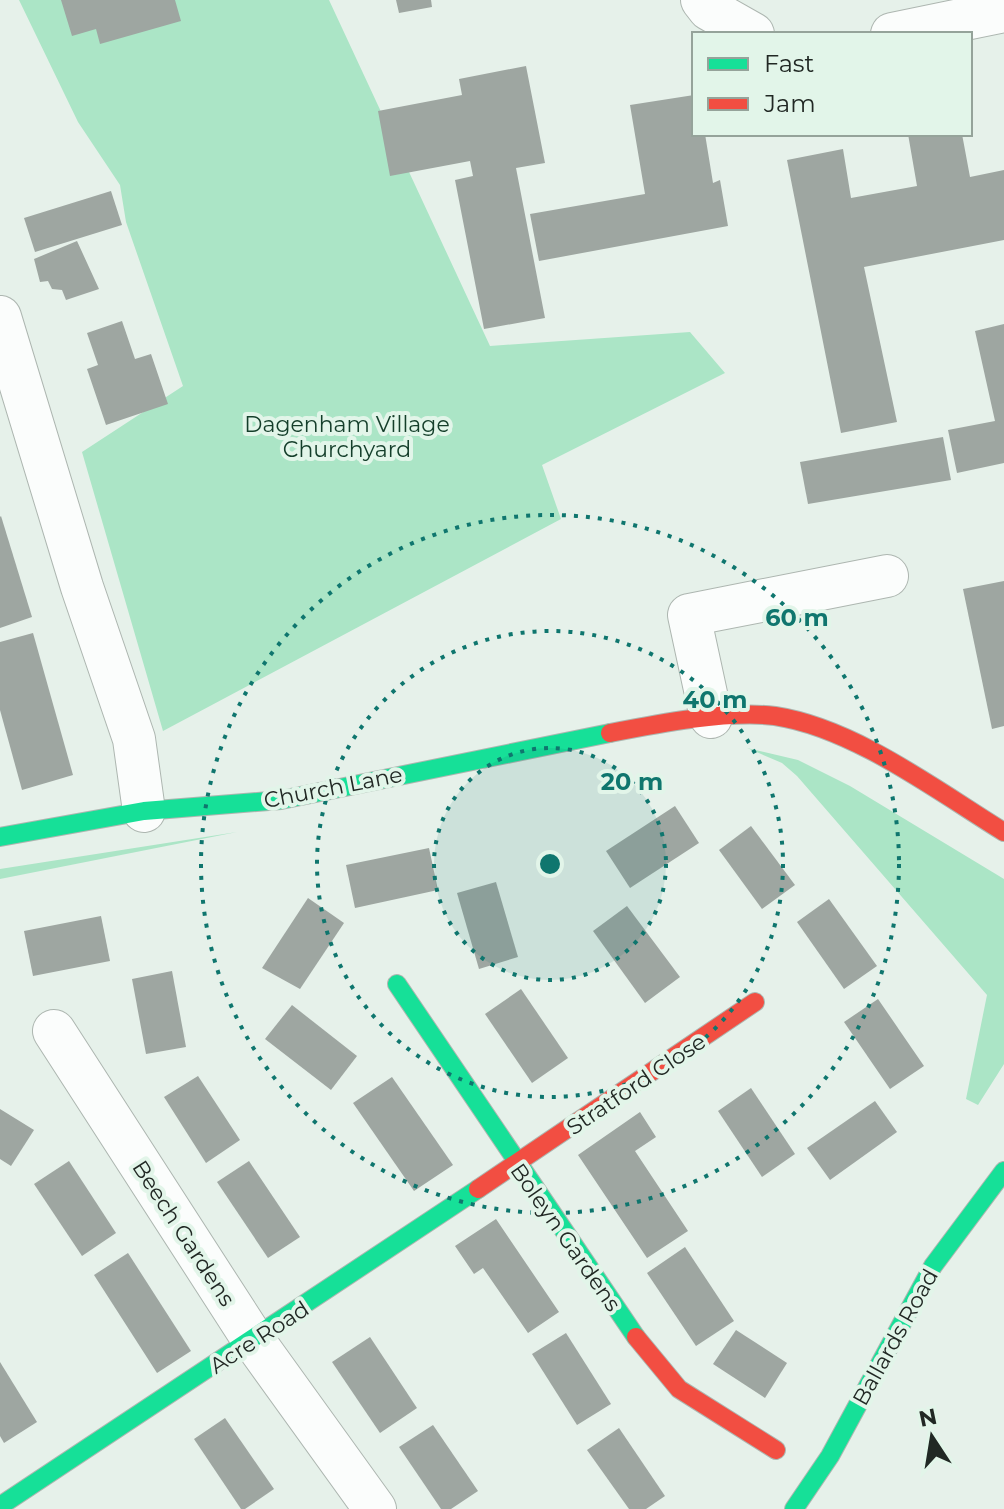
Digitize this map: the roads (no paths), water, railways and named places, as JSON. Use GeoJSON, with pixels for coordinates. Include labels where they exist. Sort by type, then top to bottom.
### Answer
{"type":"FeatureCollection","features":[{"type":"Feature","properties":{"kind":"street"},"geometry":{"type":"LineString","coordinates":[[702,0],[709,9],[749,32]]}},
{"type":"Feature","properties":{"kind":"street"},"geometry":{"type":"LineString","coordinates":[[902,32],[1004,11],[1002,0]]}},
{"type":"Feature","properties":{"kind":"street"},"geometry":{"type":"LineString","coordinates":[[0,317],[82,587],[134,739],[144,811]]}},
{"type":"Feature","properties":{"kind":"street"},"geometry":{"type":"LineString","coordinates":[[711,717],[689,615],[887,576]]}},
{"type":"Feature","properties":{"kind":"street","name":"Church Lane"},"geometry":{"type":"LineString","coordinates":[[0,837],[144,811],[281,800],[674,720],[773,716],[830,731],[915,777],[1004,832]]}},
{"type":"Feature","properties":{"kind":"street","name":"Boleyn Gardens"},"geometry":{"type":"LineString","coordinates":[[397,984],[517,1166],[650,1358],[679,1389],[776,1450]]}},
{"type":"Feature","properties":{"kind":"street","name":"Stratford Close"},"geometry":{"type":"LineString","coordinates":[[517,1166],[755,1002]]}},
{"type":"Feature","properties":{"kind":"street","name":"Beech Gardens"},"geometry":{"type":"LineString","coordinates":[[54,1031],[254,1341],[375,1509]]}},
{"type":"Feature","properties":{"kind":"street","name":"Acre Road"},"geometry":{"type":"LineString","coordinates":[[0,1506],[517,1166]]}},
{"type":"Feature","properties":{"kind":"street","name":"Ballards Road"},"geometry":{"type":"LineString","coordinates":[[794,1509],[830,1456],[933,1266],[1004,1171]]}},
{"type":"Feature","properties":{"kind":"park label","name":"Dagenham Village Churchyard"},"geometry":{"type":"Point","coordinates":[347,436]}}]}
